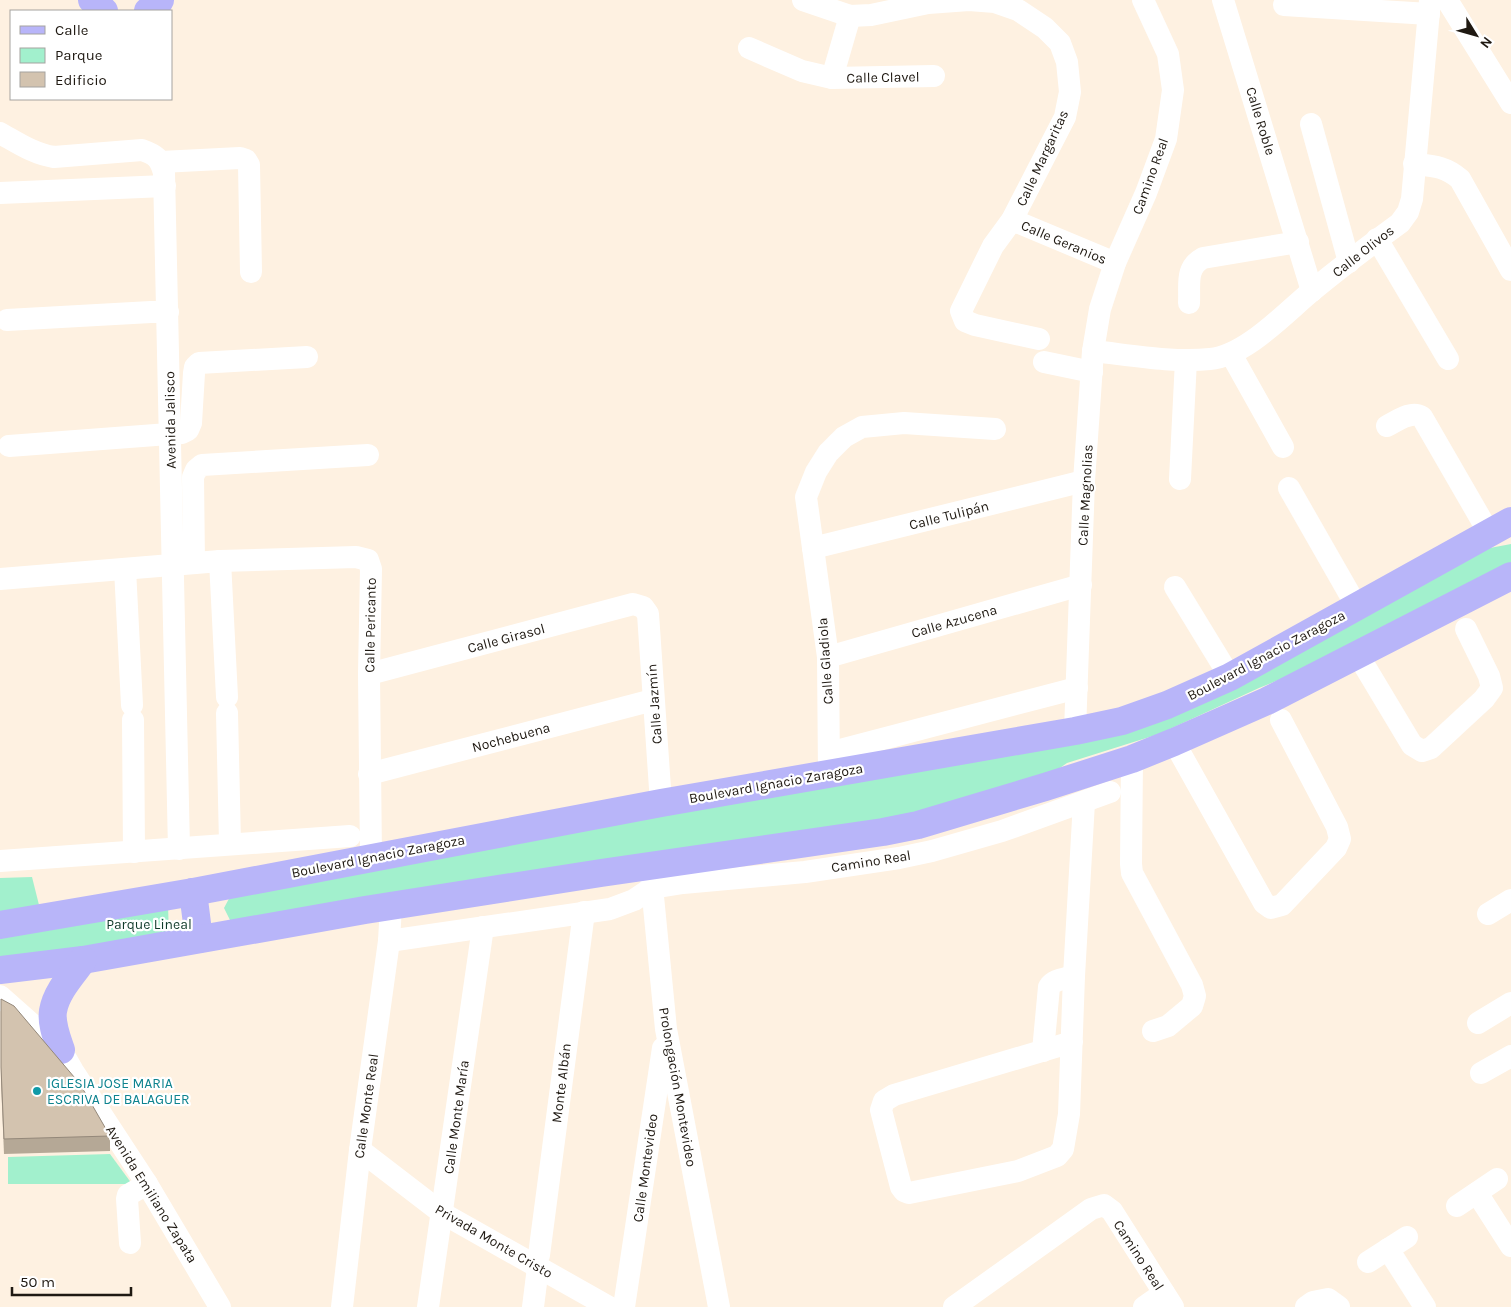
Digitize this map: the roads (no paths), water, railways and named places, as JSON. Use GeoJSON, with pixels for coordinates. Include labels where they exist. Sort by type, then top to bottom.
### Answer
{"type":"FeatureCollection","features":[{"type":"Feature","properties":{"kind":"main road"},"geometry":{"type":"LineString","coordinates":[[92,0],[103,10]]}},
{"type":"Feature","properties":{"kind":"main road"},"geometry":{"type":"LineString","coordinates":[[149,10],[160,0]]}},
{"type":"Feature","properties":{"kind":"main road","name":"Boulevard Ignacio Zaragoza"},"geometry":{"type":"LineString","coordinates":[[0,925],[193,892],[661,803],[829,764],[1075,732],[1122,721],[1168,705],[1230,677],[1505,526]]}},
{"type":"Feature","properties":{"kind":"main road"},"geometry":{"type":"LineString","coordinates":[[0,970],[83,960],[391,906],[651,877],[909,827],[1045,787],[1174,742],[1267,701],[1511,576]]}},
{"type":"Feature","properties":{"kind":"main road"},"geometry":{"type":"LineString","coordinates":[[193,892],[199,939]]}},
{"type":"Feature","properties":{"kind":"main road"},"geometry":{"type":"LineString","coordinates":[[61,1050],[53,1012],[57,998],[83,960]]}},
{"type":"Feature","properties":{"kind":"street","name":"Calle Margaritas"},"geometry":{"type":"LineString","coordinates":[[804,0],[850,16],[928,3],[969,0],[995,2],[1018,10],[1045,28],[1060,43],[1067,62],[1070,92],[1064,117],[1012,220],[992,246],[960,311],[965,321],[975,325],[1039,339]]}},
{"type":"Feature","properties":{"kind":"street","name":"Camino Real"},"geometry":{"type":"LineString","coordinates":[[1092,362],[1100,309],[1115,263],[1146,193],[1166,140],[1173,90],[1168,54],[1143,0]]}},
{"type":"Feature","properties":{"kind":"street","name":"Calle Roble"},"geometry":{"type":"LineString","coordinates":[[1223,0],[1312,291]]}},
{"type":"Feature","properties":{"kind":"street"},"geometry":{"type":"LineString","coordinates":[[1447,0],[1511,103]]}},
{"type":"Feature","properties":{"kind":"street"},"geometry":{"type":"LineString","coordinates":[[1284,5],[1429,7]]}},
{"type":"Feature","properties":{"kind":"street","name":"Calle Olivos"},"geometry":{"type":"LineString","coordinates":[[1186,360],[1212,359],[1230,354],[1266,331],[1312,291],[1400,223],[1408,212],[1412,199],[1429,7]]}},
{"type":"Feature","properties":{"kind":"street","name":"Calle Clavel"},"geometry":{"type":"LineString","coordinates":[[832,78],[850,16]]}},
{"type":"Feature","properties":{"kind":"street","name":"Calle Clavel"},"geometry":{"type":"LineString","coordinates":[[749,48],[802,71],[832,78],[934,76]]}},
{"type":"Feature","properties":{"kind":"street"},"geometry":{"type":"LineString","coordinates":[[1311,124],[1349,262]]}},
{"type":"Feature","properties":{"kind":"street"},"geometry":{"type":"LineString","coordinates":[[0,133],[29,150],[54,157],[142,150],[153,154],[161,162],[240,158],[246,160],[249,164],[251,272]]}},
{"type":"Feature","properties":{"kind":"street","name":"Avenida Jalisco"},"geometry":{"type":"LineString","coordinates":[[161,162],[165,186],[179,849]]}},
{"type":"Feature","properties":{"kind":"street"},"geometry":{"type":"LineString","coordinates":[[1414,164],[1431,165],[1450,170],[1460,179],[1511,270]]}},
{"type":"Feature","properties":{"kind":"street"},"geometry":{"type":"LineString","coordinates":[[0,193],[165,186]]}},
{"type":"Feature","properties":{"kind":"street","name":"Calle Geranios"},"geometry":{"type":"LineString","coordinates":[[1012,220],[1115,263]]}},
{"type":"Feature","properties":{"kind":"street"},"geometry":{"type":"LineString","coordinates":[[1378,239],[1448,359]]}},
{"type":"Feature","properties":{"kind":"street"},"geometry":{"type":"LineString","coordinates":[[1189,302],[1190,272],[1195,262],[1203,258],[1298,242]]}},
{"type":"Feature","properties":{"kind":"street"},"geometry":{"type":"LineString","coordinates":[[7,320],[168,312]]}},
{"type":"Feature","properties":{"kind":"street"},"geometry":{"type":"LineString","coordinates":[[1230,354],[1283,447]]}},
{"type":"Feature","properties":{"kind":"street"},"geometry":{"type":"LineString","coordinates":[[9,446],[182,433],[188,430],[191,423],[194,373],[199,363],[307,358]]}},
{"type":"Feature","properties":{"kind":"street"},"geometry":{"type":"LineString","coordinates":[[1044,362],[1186,360],[1180,479]]}},
{"type":"Feature","properties":{"kind":"street","name":"Calle Magnolias"},"geometry":{"type":"LineString","coordinates":[[1075,732],[1084,481],[1092,362]]}},
{"type":"Feature","properties":{"kind":"street"},"geometry":{"type":"LineString","coordinates":[[1387,426],[1412,414],[1422,417],[1505,526]]}},
{"type":"Feature","properties":{"kind":"street","name":"Calle Gladiola"},"geometry":{"type":"LineString","coordinates":[[829,764],[828,658],[806,498],[816,472],[828,452],[844,437],[862,427],[904,423],[995,430]]}},
{"type":"Feature","properties":{"kind":"street"},"geometry":{"type":"LineString","coordinates":[[194,563],[194,477],[196,470],[202,465],[368,455]]}},
{"type":"Feature","properties":{"kind":"street","name":"Calle Tulipán"},"geometry":{"type":"LineString","coordinates":[[813,548],[1084,481]]}},
{"type":"Feature","properties":{"kind":"street"},"geometry":{"type":"LineString","coordinates":[[1289,488],[1357,607]]}},
{"type":"Feature","properties":{"kind":"street","name":"Calle Pericanto"},"geometry":{"type":"LineString","coordinates":[[0,579],[220,561],[356,557],[368,560],[371,569],[369,774],[371,858]]}},
{"type":"Feature","properties":{"kind":"street"},"geometry":{"type":"LineString","coordinates":[[220,561],[227,705],[230,843]]}},
{"type":"Feature","properties":{"kind":"street"},"geometry":{"type":"LineString","coordinates":[[125,569],[133,713],[134,852]]}},
{"type":"Feature","properties":{"kind":"street","name":"Calle Azucena"},"geometry":{"type":"LineString","coordinates":[[828,658],[1081,585]]}},
{"type":"Feature","properties":{"kind":"street"},"geometry":{"type":"LineString","coordinates":[[1175,587],[1230,677]]}},
{"type":"Feature","properties":{"kind":"street","name":"Calle Girasol"},"geometry":{"type":"LineString","coordinates":[[370,674],[634,604],[642,607]]}},
{"type":"Feature","properties":{"kind":"street","name":"Calle Jazmín"},"geometry":{"type":"LineString","coordinates":[[642,607],[648,614],[661,803]]}},
{"type":"Feature","properties":{"kind":"street"},"geometry":{"type":"LineString","coordinates":[[1358,655],[1412,745],[1422,751],[1431,748],[1484,699],[1492,688],[1490,676],[1466,629]]}},
{"type":"Feature","properties":{"kind":"street"},"geometry":{"type":"LineString","coordinates":[[829,764],[1076,688]]}},
{"type":"Feature","properties":{"kind":"street","name":"Nochebuena"},"geometry":{"type":"LineString","coordinates":[[369,774],[653,700]]}},
{"type":"Feature","properties":{"kind":"street"},"geometry":{"type":"LineString","coordinates":[[1174,742],[1264,903],[1272,908],[1282,905],[1336,848],[1340,839],[1337,827],[1281,720]]}},
{"type":"Feature","properties":{"kind":"street"},"geometry":{"type":"LineString","coordinates":[[1132,758],[1132,873],[1192,985],[1195,996],[1192,1006],[1168,1026],[1153,1031]]}},
{"type":"Feature","properties":{"kind":"street","name":"Camino Real"},"geometry":{"type":"LineString","coordinates":[[651,877],[683,884],[805,872],[898,858],[932,851],[1002,831],[1110,792]]}},
{"type":"Feature","properties":{"kind":"street"},"geometry":{"type":"LineString","coordinates":[[1072,1042],[894,1095],[884,1101],[881,1110],[901,1187],[904,1191],[909,1193],[1018,1171],[1061,1153],[1063,1150],[1070,1114],[1074,976],[1084,802]]}},
{"type":"Feature","properties":{"kind":"street"},"geometry":{"type":"LineString","coordinates":[[0,861],[179,849],[230,843],[350,836]]}},
{"type":"Feature","properties":{"kind":"street"},"geometry":{"type":"LineString","coordinates":[[389,941],[614,907],[634,900],[651,877]]}},
{"type":"Feature","properties":{"kind":"street","name":"Prolongación Montevideo"},"geometry":{"type":"LineString","coordinates":[[651,877],[666,1029],[718,1307]]}},
{"type":"Feature","properties":{"kind":"street"},"geometry":{"type":"LineString","coordinates":[[1488,914],[1511,900]]}},
{"type":"Feature","properties":{"kind":"street","name":"Calle Monte Real"},"geometry":{"type":"LineString","coordinates":[[342,1307],[360,1150],[389,941],[391,906]]}},
{"type":"Feature","properties":{"kind":"street","name":"Monte Albán"},"geometry":{"type":"LineString","coordinates":[[533,1307],[584,912]]}},
{"type":"Feature","properties":{"kind":"street","name":"Calle Monte María"},"geometry":{"type":"LineString","coordinates":[[428,1307],[483,927]]}},
{"type":"Feature","properties":{"kind":"street"},"geometry":{"type":"LineString","coordinates":[[1043,1051],[1048,988],[1055,981],[1074,976]]}},
{"type":"Feature","properties":{"kind":"street","name":"Avenida Emiliano Zapata"},"geometry":{"type":"LineString","coordinates":[[0,996],[61,1050],[147,1184],[220,1307]]}},
{"type":"Feature","properties":{"kind":"street"},"geometry":{"type":"LineString","coordinates":[[1478,1023],[1511,1003]]}},
{"type":"Feature","properties":{"kind":"street","name":"Calle Montevideo"},"geometry":{"type":"LineString","coordinates":[[624,1307],[666,1029]]}},
{"type":"Feature","properties":{"kind":"street"},"geometry":{"type":"LineString","coordinates":[[1481,1073],[1511,1056]]}},
{"type":"Feature","properties":{"kind":"street","name":"Privada Monte Cristo"},"geometry":{"type":"LineString","coordinates":[[360,1150],[442,1213],[538,1261],[609,1307]]}},
{"type":"Feature","properties":{"kind":"street"},"geometry":{"type":"LineString","coordinates":[[1457,1206],[1497,1179]]}},
{"type":"Feature","properties":{"kind":"street"},"geometry":{"type":"LineString","coordinates":[[130,1243],[128,1195],[147,1184]]}},
{"type":"Feature","properties":{"kind":"street"},"geometry":{"type":"LineString","coordinates":[[1477,1193],[1511,1246]]}},
{"type":"Feature","properties":{"kind":"street","name":"Camino Real"},"geometry":{"type":"LineString","coordinates":[[954,1307],[1091,1209],[1104,1205],[1112,1212],[1168,1300]]}},
{"type":"Feature","properties":{"kind":"street"},"geometry":{"type":"LineString","coordinates":[[1368,1262],[1407,1237]]}},
{"type":"Feature","properties":{"kind":"street"},"geometry":{"type":"LineString","coordinates":[[1388,1249],[1425,1307]]}},
{"type":"Feature","properties":{"kind":"street"},"geometry":{"type":"LineString","coordinates":[[1306,1307],[1313,1302],[1328,1298],[1339,1307]]}},
{"type":"Feature","properties":{"kind":"street"},"geometry":{"type":"LineString","coordinates":[[1144,1307],[1168,1300]]}},
{"type":"Feature","properties":{"kind":"place","name":"IGLESIA JOSE MARIA ESCRIVA DE BALAGUER"},"geometry":{"type":"Point","coordinates":[37,1091]}},
{"type":"Feature","properties":{"kind":"park label","name":"Parque Lineal"},"geometry":{"type":"Point","coordinates":[149,924]}}]}
